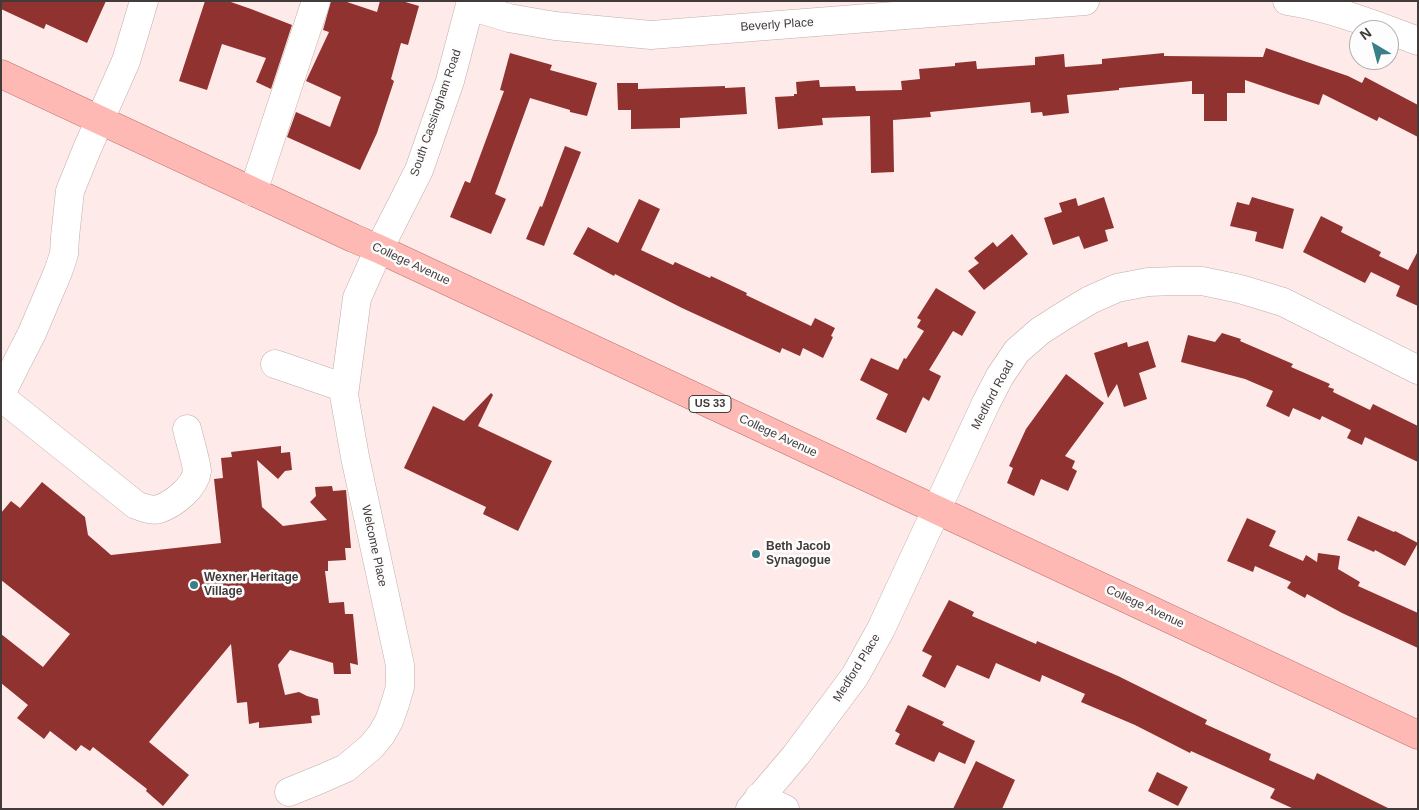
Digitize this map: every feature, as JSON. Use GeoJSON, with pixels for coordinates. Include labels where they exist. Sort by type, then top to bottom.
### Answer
{"type":"FeatureCollection","features":[{"type":"Feature","properties":{"kind":"main road","name":"College Avenue"},"geometry":{"type":"LineString","coordinates":[[1,74],[1418,734]]}},
{"type":"Feature","properties":{"kind":"street"},"geometry":{"type":"LineString","coordinates":[[144,1],[126,60],[70,192],[64,254],[58,272],[32,333],[10,354],[1,396],[136,505],[147,509],[159,509],[178,498],[191,486],[197,470],[186,429]]}},
{"type":"Feature","properties":{"kind":"street"},"geometry":{"type":"LineString","coordinates":[[253,192],[316,1]]}},
{"type":"Feature","properties":{"kind":"street","name":"Beverly Place"},"geometry":{"type":"LineString","coordinates":[[471,4],[509,18],[555,26],[651,35],[1085,1]]}},
{"type":"Feature","properties":{"kind":"street"},"geometry":{"type":"LineString","coordinates":[[1288,1],[1303,3],[1358,18],[1418,41]]}},
{"type":"Feature","properties":{"kind":"street","name":"South Cassingham Road"},"geometry":{"type":"LineString","coordinates":[[379,249],[419,170],[450,81],[471,4]]}},
{"type":"Feature","properties":{"kind":"street","name":"Welcome Place"},"geometry":{"type":"LineString","coordinates":[[289,792],[346,768],[371,747],[389,721],[400,687],[400,665],[355,457],[344,395],[357,298],[379,249]]}},
{"type":"Feature","properties":{"kind":"street","name":"Medford Road"},"geometry":{"type":"LineString","coordinates":[[937,510],[986,403],[1000,376],[1017,351],[1065,315],[1090,300],[1117,288],[1148,282],[1202,281],[1240,289],[1283,302],[1418,370]]}},
{"type":"Feature","properties":{"kind":"street"},"geometry":{"type":"LineString","coordinates":[[275,364],[345,388]]}},
{"type":"Feature","properties":{"kind":"street","name":"Medford Place"},"geometry":{"type":"LineString","coordinates":[[754,803],[796,755],[855,676],[881,629],[937,510]]}},
{"type":"Feature","properties":{"kind":"street"},"geometry":{"type":"LineString","coordinates":[[754,803],[785,809]]}},
{"type":"Feature","properties":{"kind":"building"},"geometry":{"type":"Polygon","coordinates":[[[1,1],[106,1],[87,43],[46,24],[44,29],[1,9],[1,1]]]}},
{"type":"Feature","properties":{"kind":"building"},"geometry":{"type":"Polygon","coordinates":[[[205,1],[228,1],[292,25],[271,89],[256,82],[266,58],[222,44],[207,90],[179,81],[205,1]]]}},
{"type":"Feature","properties":{"kind":"building"},"geometry":{"type":"Polygon","coordinates":[[[331,1],[344,1],[377,12],[380,1],[402,1],[419,6],[408,45],[401,43],[391,79],[394,81],[377,133],[360,170],[287,137],[296,112],[330,127],[341,97],[306,81],[329,32],[323,30],[331,1]]]}},
{"type":"Feature","properties":{"kind":"building"},"geometry":{"type":"Polygon","coordinates":[[[1266,48],[1348,76],[1362,83],[1365,77],[1418,105],[1418,137],[1379,117],[1377,121],[1323,94],[1319,105],[1245,80],[1245,93],[1227,93],[1227,121],[1204,121],[1204,94],[1192,94],[1192,81],[1067,95],[1069,113],[1043,116],[1042,112],[1031,113],[1030,102],[930,112],[931,117],[893,120],[894,172],[871,173],[870,116],[822,118],[823,125],[778,129],[775,97],[794,96],[794,94],[797,94],[796,82],[819,80],[820,87],[855,86],[856,91],[902,90],[901,81],[920,79],[919,69],[955,66],[955,63],[976,61],[977,69],[1035,65],[1035,57],[1064,54],[1065,67],[1102,64],[1102,59],[1164,53],[1164,56],[1263,57],[1266,48]]]}},
{"type":"Feature","properties":{"kind":"building"},"geometry":{"type":"Polygon","coordinates":[[[510,53],[552,65],[550,70],[597,83],[587,116],[530,98],[495,194],[506,199],[491,234],[450,217],[465,181],[470,183],[504,91],[500,90],[510,53]]]}},
{"type":"Feature","properties":{"kind":"building"},"geometry":{"type":"Polygon","coordinates":[[[617,83],[638,83],[638,89],[745,87],[747,114],[680,118],[680,128],[631,129],[631,110],[618,110],[617,83]]]}},
{"type":"Feature","properties":{"kind":"building"},"geometry":{"type":"Polygon","coordinates":[[[565,146],[581,152],[544,246],[526,239],[540,206],[542,207],[565,146]]]}},
{"type":"Feature","properties":{"kind":"building"},"geometry":{"type":"Polygon","coordinates":[[[1104,197],[1114,228],[1105,230],[1108,241],[1084,249],[1079,236],[1053,245],[1044,218],[1062,212],[1059,203],[1076,198],[1078,206],[1104,197]]]}},
{"type":"Feature","properties":{"kind":"building"},"geometry":{"type":"Polygon","coordinates":[[[1252,197],[1294,209],[1283,249],[1255,241],[1257,232],[1230,226],[1237,202],[1249,205],[1252,197]]]}},
{"type":"Feature","properties":{"kind":"building"},"geometry":{"type":"Polygon","coordinates":[[[639,199],[660,209],[641,250],[673,265],[675,262],[710,278],[711,276],[811,326],[815,318],[835,328],[823,358],[803,348],[800,356],[782,348],[780,353],[682,308],[615,274],[614,276],[573,254],[588,227],[618,243],[639,199]]]}},
{"type":"Feature","properties":{"kind":"building"},"geometry":{"type":"Polygon","coordinates":[[[1321,216],[1343,227],[1341,232],[1381,252],[1379,256],[1408,270],[1418,251],[1418,306],[1396,296],[1400,286],[1371,272],[1365,283],[1303,252],[1321,216]]]}},
{"type":"Feature","properties":{"kind":"building"},"geometry":{"type":"Polygon","coordinates":[[[1012,234],[1028,254],[984,290],[968,271],[979,263],[974,258],[993,242],[997,247],[1012,234]]]}},
{"type":"Feature","properties":{"kind":"building"},"geometry":{"type":"Polygon","coordinates":[[[936,288],[976,312],[962,336],[953,331],[929,370],[941,376],[929,401],[923,397],[906,433],[876,419],[888,394],[860,380],[871,358],[898,370],[904,358],[906,359],[924,331],[917,327],[921,320],[917,318],[936,288]]]}},
{"type":"Feature","properties":{"kind":"building"},"geometry":{"type":"Polygon","coordinates":[[[1222,333],[1241,339],[1240,341],[1293,364],[1291,367],[1330,384],[1328,387],[1334,389],[1333,392],[1370,410],[1373,404],[1418,426],[1418,462],[1365,437],[1362,445],[1347,438],[1351,430],[1322,416],[1320,420],[1293,408],[1289,417],[1266,406],[1273,391],[1245,379],[1181,362],[1188,335],[1215,342],[1222,333]]]}},
{"type":"Feature","properties":{"kind":"building"},"geometry":{"type":"Polygon","coordinates":[[[1148,341],[1156,367],[1139,373],[1147,399],[1124,407],[1117,384],[1108,398],[1094,353],[1127,342],[1128,347],[1148,341]]]}},
{"type":"Feature","properties":{"kind":"building"},"geometry":{"type":"Polygon","coordinates":[[[1066,374],[1104,403],[1065,456],[1075,461],[1072,468],[1077,471],[1068,491],[1041,479],[1034,496],[1007,483],[1013,468],[1009,466],[1026,429],[1066,374]]]}},
{"type":"Feature","properties":{"kind":"building"},"geometry":{"type":"Polygon","coordinates":[[[491,393],[493,395],[478,426],[552,461],[518,531],[483,514],[486,507],[404,468],[433,406],[464,421],[491,393]]]}},
{"type":"Feature","properties":{"kind":"building"},"geometry":{"type":"Polygon","coordinates":[[[281,446],[281,453],[290,452],[292,470],[285,471],[278,479],[257,460],[262,507],[283,526],[327,520],[310,502],[316,496],[315,487],[332,486],[333,491],[346,490],[351,548],[345,548],[346,560],[328,561],[328,571],[325,571],[329,603],[344,602],[345,614],[353,614],[358,665],[350,663],[351,674],[334,674],[333,663],[290,650],[278,665],[285,695],[299,692],[318,699],[320,715],[311,716],[312,723],[259,728],[259,722],[249,724],[247,702],[237,703],[231,644],[149,742],[189,775],[163,806],[146,791],[147,789],[93,747],[90,751],[81,745],[76,751],[50,731],[44,739],[17,718],[28,705],[1,683],[1,634],[43,667],[70,634],[1,580],[1,513],[11,501],[20,508],[42,482],[85,517],[88,535],[111,555],[221,543],[214,479],[223,478],[221,458],[232,457],[231,452],[281,446]]]}},
{"type":"Feature","properties":{"kind":"building"},"geometry":{"type":"Polygon","coordinates":[[[1358,516],[1395,531],[1418,543],[1405,566],[1375,550],[1374,552],[1347,540],[1358,516]]]}},
{"type":"Feature","properties":{"kind":"building"},"geometry":{"type":"Polygon","coordinates":[[[1247,518],[1276,531],[1269,546],[1303,561],[1306,555],[1317,562],[1318,553],[1340,556],[1338,569],[1360,582],[1358,586],[1418,613],[1418,648],[1342,613],[1307,594],[1305,598],[1287,588],[1291,582],[1255,566],[1253,572],[1227,561],[1247,518]]]}},
{"type":"Feature","properties":{"kind":"building"},"geometry":{"type":"Polygon","coordinates":[[[949,600],[974,612],[972,616],[1036,644],[1037,641],[1118,676],[1207,720],[1205,724],[1271,754],[1269,760],[1314,780],[1317,773],[1390,809],[1294,809],[1270,798],[1275,789],[1191,751],[1190,753],[1135,725],[1081,702],[1085,694],[1042,675],[1040,682],[996,663],[989,679],[957,665],[945,688],[922,676],[932,656],[922,651],[949,600]]]}},
{"type":"Feature","properties":{"kind":"building"},"geometry":{"type":"Polygon","coordinates":[[[908,705],[944,722],[942,725],[975,741],[965,764],[939,752],[934,762],[895,744],[900,734],[895,731],[908,705]]]}},
{"type":"Feature","properties":{"kind":"building"},"geometry":{"type":"Polygon","coordinates":[[[976,761],[1015,780],[1002,809],[953,809],[976,761]]]}},
{"type":"Feature","properties":{"kind":"building"},"geometry":{"type":"Polygon","coordinates":[[[1157,772],[1188,787],[1178,806],[1148,791],[1157,772]]]}},
{"type":"Feature","properties":{"kind":"place","name":"Beth Jacob Synagogue"},"geometry":{"type":"Point","coordinates":[756,554]}},
{"type":"Feature","properties":{"kind":"place","name":"Wexner Heritage Village"},"geometry":{"type":"Point","coordinates":[194,585]}}]}
